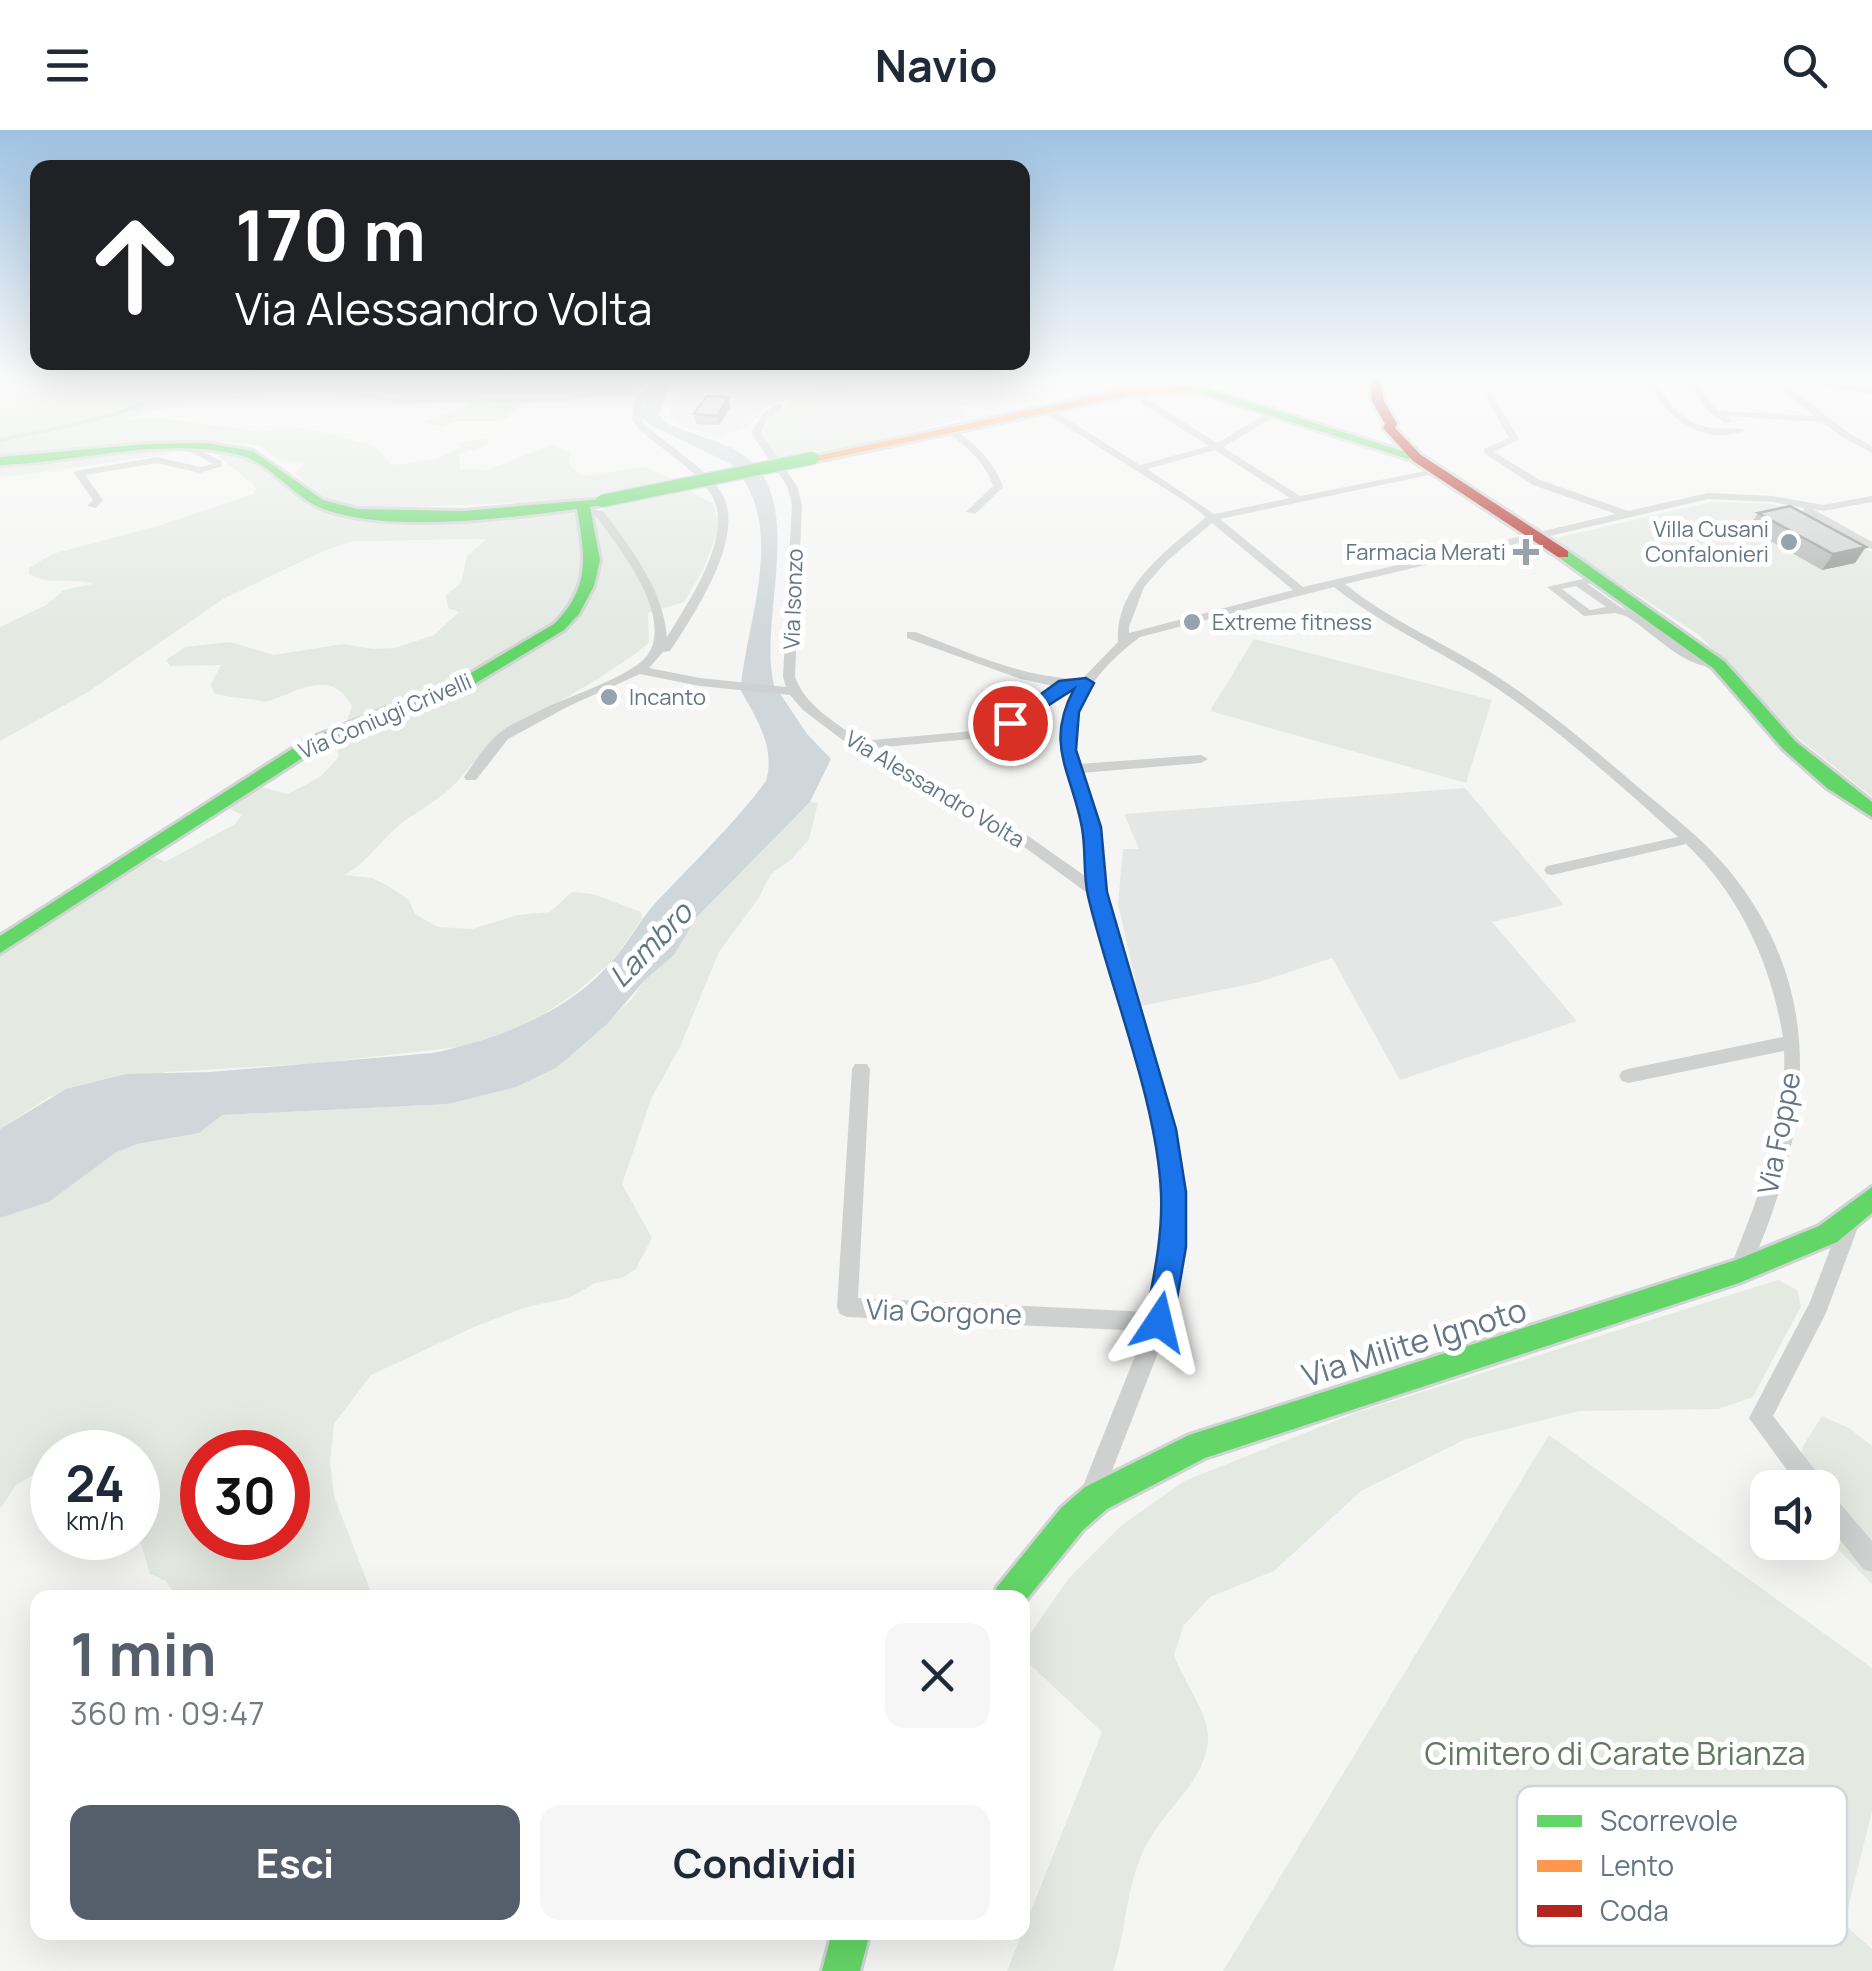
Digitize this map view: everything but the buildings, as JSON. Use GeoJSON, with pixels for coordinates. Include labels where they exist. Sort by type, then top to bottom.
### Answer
{"type":"FeatureCollection","features":[{"type":"Feature","properties":{"kind":"main road"},"geometry":{"type":"LineString","coordinates":[[271,465],[315,499],[346,512],[401,513],[590,505],[780,465]]}},
{"type":"Feature","properties":{"kind":"main road"},"geometry":{"type":"LineString","coordinates":[[1429,465],[1538,538],[1589,580],[1719,664],[1789,744],[1833,784],[1872,811]]}},
{"type":"Feature","properties":{"kind":"main road","name":"Via Coniugi Crivelli"},"geometry":{"type":"LineString","coordinates":[[0,946],[312,744],[464,683],[542,639],[572,614],[587,586],[593,560],[590,505]]}},
{"type":"Feature","properties":{"kind":"main road","name":"Via Milite Ignoto"},"geometry":{"type":"LineString","coordinates":[[1014,1590],[1054,1539],[1087,1506],[1156,1465],[1239,1429],[1497,1352],[1739,1272],[1807,1244],[1850,1219],[1872,1198]]}},
{"type":"Feature","properties":{"kind":"main road"},"geometry":{"type":"LineString","coordinates":[[840,1971],[849,1940]]}},
{"type":"Feature","properties":{"kind":"street"},"geometry":{"type":"LineString","coordinates":[[92,506],[98,500],[79,473],[127,465]]}},
{"type":"Feature","properties":{"kind":"street"},"geometry":{"type":"LineString","coordinates":[[178,465],[200,470],[217,465]]}},
{"type":"Feature","properties":{"kind":"street"},"geometry":{"type":"LineString","coordinates":[[471,776],[503,736],[564,703],[639,670],[657,650],[666,648],[718,555],[725,515],[719,496],[684,465]]}},
{"type":"Feature","properties":{"kind":"street","name":"Via Isonzo"},"geometry":{"type":"LineString","coordinates":[[778,465],[792,486],[797,504],[787,691]]}},
{"type":"Feature","properties":{"kind":"street"},"geometry":{"type":"LineString","coordinates":[[971,512],[998,487],[994,471],[987,465]]}},
{"type":"Feature","properties":{"kind":"street"},"geometry":{"type":"LineString","coordinates":[[1134,465],[1213,517],[1301,591]]}},
{"type":"Feature","properties":{"kind":"street"},"geometry":{"type":"LineString","coordinates":[[1139,468],[1150,465]]}},
{"type":"Feature","properties":{"kind":"street"},"geometry":{"type":"LineString","coordinates":[[1246,465],[1298,498]]}},
{"type":"Feature","properties":{"kind":"street"},"geometry":{"type":"LineString","coordinates":[[1124,642],[1123,627],[1140,586],[1163,559],[1213,517],[1425,465]]}},
{"type":"Feature","properties":{"kind":"street"},"geometry":{"type":"LineString","coordinates":[[1502,465],[1555,491],[1630,516]]}},
{"type":"Feature","properties":{"kind":"street"},"geometry":{"type":"LineString","coordinates":[[1769,489],[1872,546]]}},
{"type":"Feature","properties":{"kind":"street"},"geometry":{"type":"LineString","coordinates":[[1087,1506],[1159,1322],[1172,1247],[1174,1192],[1164,1129],[1097,892],[1092,827],[1073,769],[1066,731],[1070,712],[1086,683],[1124,642],[1158,627],[1301,591],[1708,496],[1823,508],[1872,499]]}},
{"type":"Feature","properties":{"kind":"street"},"geometry":{"type":"LineString","coordinates":[[590,505],[656,601],[660,619],[657,650]]}},
{"type":"Feature","properties":{"kind":"street"},"geometry":{"type":"LineString","coordinates":[[1616,610],[1589,580],[1553,588],[1588,614],[1616,610],[1632,613],[1702,665],[1719,664]]}},
{"type":"Feature","properties":{"kind":"street","name":"Via Foppe"},"geometry":{"type":"LineString","coordinates":[[1338,583],[1358,604],[1490,678],[1552,722],[1688,839],[1726,878],[1755,926],[1777,982],[1792,1042],[1787,1116],[1763,1208],[1739,1272]]}},
{"type":"Feature","properties":{"kind":"street"},"geometry":{"type":"LineString","coordinates":[[910,636],[1025,676],[1065,684],[1086,683]]}},
{"type":"Feature","properties":{"kind":"street"},"geometry":{"type":"LineString","coordinates":[[639,670],[662,677],[787,691]]}},
{"type":"Feature","properties":{"kind":"street"},"geometry":{"type":"LineString","coordinates":[[858,745],[988,734],[1065,684]]}},
{"type":"Feature","properties":{"kind":"street","name":"Via Alessandro Volta"},"geometry":{"type":"LineString","coordinates":[[787,691],[858,745],[1006,827],[1097,892]]}},
{"type":"Feature","properties":{"kind":"street"},"geometry":{"type":"LineString","coordinates":[[1073,769],[1201,759]]}},
{"type":"Feature","properties":{"kind":"street"},"geometry":{"type":"LineString","coordinates":[[1552,870],[1688,839]]}},
{"type":"Feature","properties":{"kind":"street"},"geometry":{"type":"LineString","coordinates":[[1628,1076],[1792,1042]]}},
{"type":"Feature","properties":{"kind":"street","name":"Via Gorgone"},"geometry":{"type":"LineString","coordinates":[[861,1070],[846,1308],[1159,1322]]}},
{"type":"Feature","properties":{"kind":"street"},"geometry":{"type":"LineString","coordinates":[[1800,1470],[1760,1418],[1820,1306],[1850,1219]]}},
{"type":"Feature","properties":{"kind":"street"},"geometry":{"type":"LineString","coordinates":[[1840,1520],[1872,1560]]}},
{"type":"Feature","properties":{"kind":"shaded area"},"geometry":{"type":"Polygon","coordinates":[[[1465,788],[1564,905],[1492,922],[1577,1021],[1400,1080],[1332,958],[1256,983],[1141,1006],[1118,904],[1123,849],[1139,849],[1124,814],[1465,788]]]}},
{"type":"Feature","properties":{"kind":"green space"},"geometry":{"type":"Polygon","coordinates":[[[1,465],[92,465],[0,478],[1,465]]]}},
{"type":"Feature","properties":{"kind":"green space"},"geometry":{"type":"Polygon","coordinates":[[[229,465],[262,465],[327,510],[554,509],[595,513],[617,503],[691,491],[712,503],[720,525],[703,570],[684,602],[648,613],[649,643],[482,754],[450,789],[401,824],[344,875],[372,878],[388,886],[409,900],[415,914],[438,927],[472,929],[518,915],[550,912],[572,892],[593,894],[641,912],[642,919],[612,961],[574,994],[530,1023],[466,1046],[319,1063],[167,1072],[83,1086],[49,1097],[0,1129],[0,952],[144,851],[165,862],[235,824],[242,815],[226,807],[260,787],[288,794],[320,777],[338,758],[339,728],[347,721],[352,706],[334,687],[312,686],[265,702],[227,696],[214,693],[211,684],[221,665],[170,666],[166,660],[185,647],[230,642],[274,655],[343,644],[395,648],[434,635],[459,612],[448,608],[446,595],[461,583],[467,556],[487,539],[353,541],[321,552],[223,599],[88,692],[0,741],[0,627],[46,605],[64,590],[92,584],[43,580],[29,574],[29,568],[52,554],[161,525],[253,494],[253,484],[229,465]]]}},
{"type":"Feature","properties":{"kind":"green space"},"geometry":{"type":"Polygon","coordinates":[[[303,465],[460,465],[460,469],[486,470],[499,465],[570,465],[584,476],[645,467],[672,479],[572,501],[355,509],[322,495],[295,473],[303,465]]]}},
{"type":"Feature","properties":{"kind":"green space"},"geometry":{"type":"Polygon","coordinates":[[[1711,502],[1771,504],[1794,510],[1872,552],[1872,797],[1797,737],[1699,635],[1552,539],[1711,502]]]}},
{"type":"Feature","properties":{"kind":"green space"},"geometry":{"type":"Polygon","coordinates":[[[1254,639],[1492,700],[1466,783],[1210,711],[1254,639]]]}},
{"type":"Feature","properties":{"kind":"green space"},"geometry":{"type":"Polygon","coordinates":[[[810,802],[818,803],[809,839],[792,859],[771,874],[758,899],[719,952],[679,1049],[652,1097],[622,1184],[652,1238],[636,1269],[622,1278],[595,1283],[569,1298],[526,1307],[474,1327],[371,1375],[334,1424],[330,1462],[334,1496],[370,1590],[172,1590],[166,1581],[150,1574],[146,1560],[160,1560],[160,1430],[30,1430],[30,1477],[16,1485],[0,1509],[0,1218],[49,1202],[115,1153],[137,1144],[199,1133],[221,1115],[448,1104],[516,1087],[556,1068],[632,999],[645,980],[674,955],[696,918],[810,802]]]}},
{"type":"Feature","properties":{"kind":"green space"},"geometry":{"type":"Polygon","coordinates":[[[1778,1280],[1797,1290],[1801,1306],[1753,1397],[1718,1409],[1579,1411],[1466,1439],[1361,1491],[1274,1571],[1210,1597],[1184,1625],[1174,1655],[1205,1719],[1206,1753],[1195,1777],[1144,1849],[1132,1884],[1113,1971],[1007,1971],[1019,1940],[1030,1940],[1030,1913],[1102,1732],[1030,1665],[1030,1634],[1069,1578],[1122,1525],[1184,1481],[1355,1413],[1778,1280]]]}},
{"type":"Feature","properties":{"kind":"green space"},"geometry":{"type":"Polygon","coordinates":[[[1822,1416],[1849,1428],[1872,1446],[1872,1584],[1840,1551],[1840,1470],[1799,1470],[1803,1446],[1822,1416]]]}},
{"type":"Feature","properties":{"kind":"green space","name":"Cimitero di Carate Brianza"},"geometry":{"type":"Polygon","coordinates":[[[1549,1435],[1872,1668],[1872,1811],[1847,1912],[1847,1786],[1517,1786],[1517,1946],[1847,1946],[1847,1927],[1872,1949],[1872,1971],[1223,1971],[1549,1435]]]}},
{"type":"Feature","properties":{"kind":"water"},"geometry":{"type":"Polygon","coordinates":[[[732,465],[753,465],[761,472],[773,498],[777,562],[771,660],[775,688],[741,686],[760,570],[758,513],[748,487],[732,465]]]}},
{"type":"Feature","properties":{"kind":"water","name":"Lambro"},"geometry":{"type":"Polygon","coordinates":[[[740,689],[779,692],[807,734],[831,759],[810,802],[696,918],[674,955],[645,980],[606,1025],[556,1068],[516,1087],[448,1104],[222,1115],[199,1133],[137,1144],[115,1153],[49,1202],[0,1218],[0,1129],[66,1089],[126,1074],[210,1072],[433,1053],[507,1031],[575,995],[613,960],[653,906],[766,781],[766,745],[740,689]]]}},
{"type":"Feature","properties":{"kind":"traffic: fast"},"geometry":{"type":"LineString","coordinates":[[269,465],[319,502],[357,513],[463,515],[597,502]]}},
{"type":"Feature","properties":{"kind":"traffic: fast"},"geometry":{"type":"LineString","coordinates":[[602,501],[779,465]]}},
{"type":"Feature","properties":{"kind":"traffic: fast"},"geometry":{"type":"LineString","coordinates":[[0,946],[312,744],[465,683],[559,627],[572,614],[587,586],[593,560],[583,505]]}},
{"type":"Feature","properties":{"kind":"traffic: fast"},"geometry":{"type":"LineString","coordinates":[[1563,554],[1719,665],[1789,745],[1833,784],[1872,811]]}},
{"type":"Feature","properties":{"kind":"traffic: fast"},"geometry":{"type":"LineString","coordinates":[[1014,1590],[1072,1519],[1096,1498],[1199,1445],[1739,1271],[1828,1234],[1872,1198]]}},
{"type":"Feature","properties":{"kind":"traffic: fast"},"geometry":{"type":"LineString","coordinates":[[841,1971],[849,1940]]}},
{"type":"Feature","properties":{"kind":"traffic: jam"},"geometry":{"type":"LineString","coordinates":[[1428,465],[1563,554]]}},
{"type":"Feature","properties":{"kind":"place","name":"Villa Cusani Confalonieri"},"geometry":{"type":"Point","coordinates":[1789,542]}},
{"type":"Feature","properties":{"kind":"place","name":"Farmacia Merati"},"geometry":{"type":"Point","coordinates":[1526,552]}},
{"type":"Feature","properties":{"kind":"place","name":"Extreme fitness"},"geometry":{"type":"Point","coordinates":[1192,622]}},
{"type":"Feature","properties":{"kind":"place","name":"Incanto"},"geometry":{"type":"Point","coordinates":[609,697]}},
{"type":"Feature","properties":{"kind":"route"},"geometry":{"type":"LineString","coordinates":[[1010,723],[1065,684],[1086,683],[1070,712],[1067,750],[1092,827],[1097,892],[1164,1129],[1174,1192],[1172,1247],[1159,1322]]}}]}
